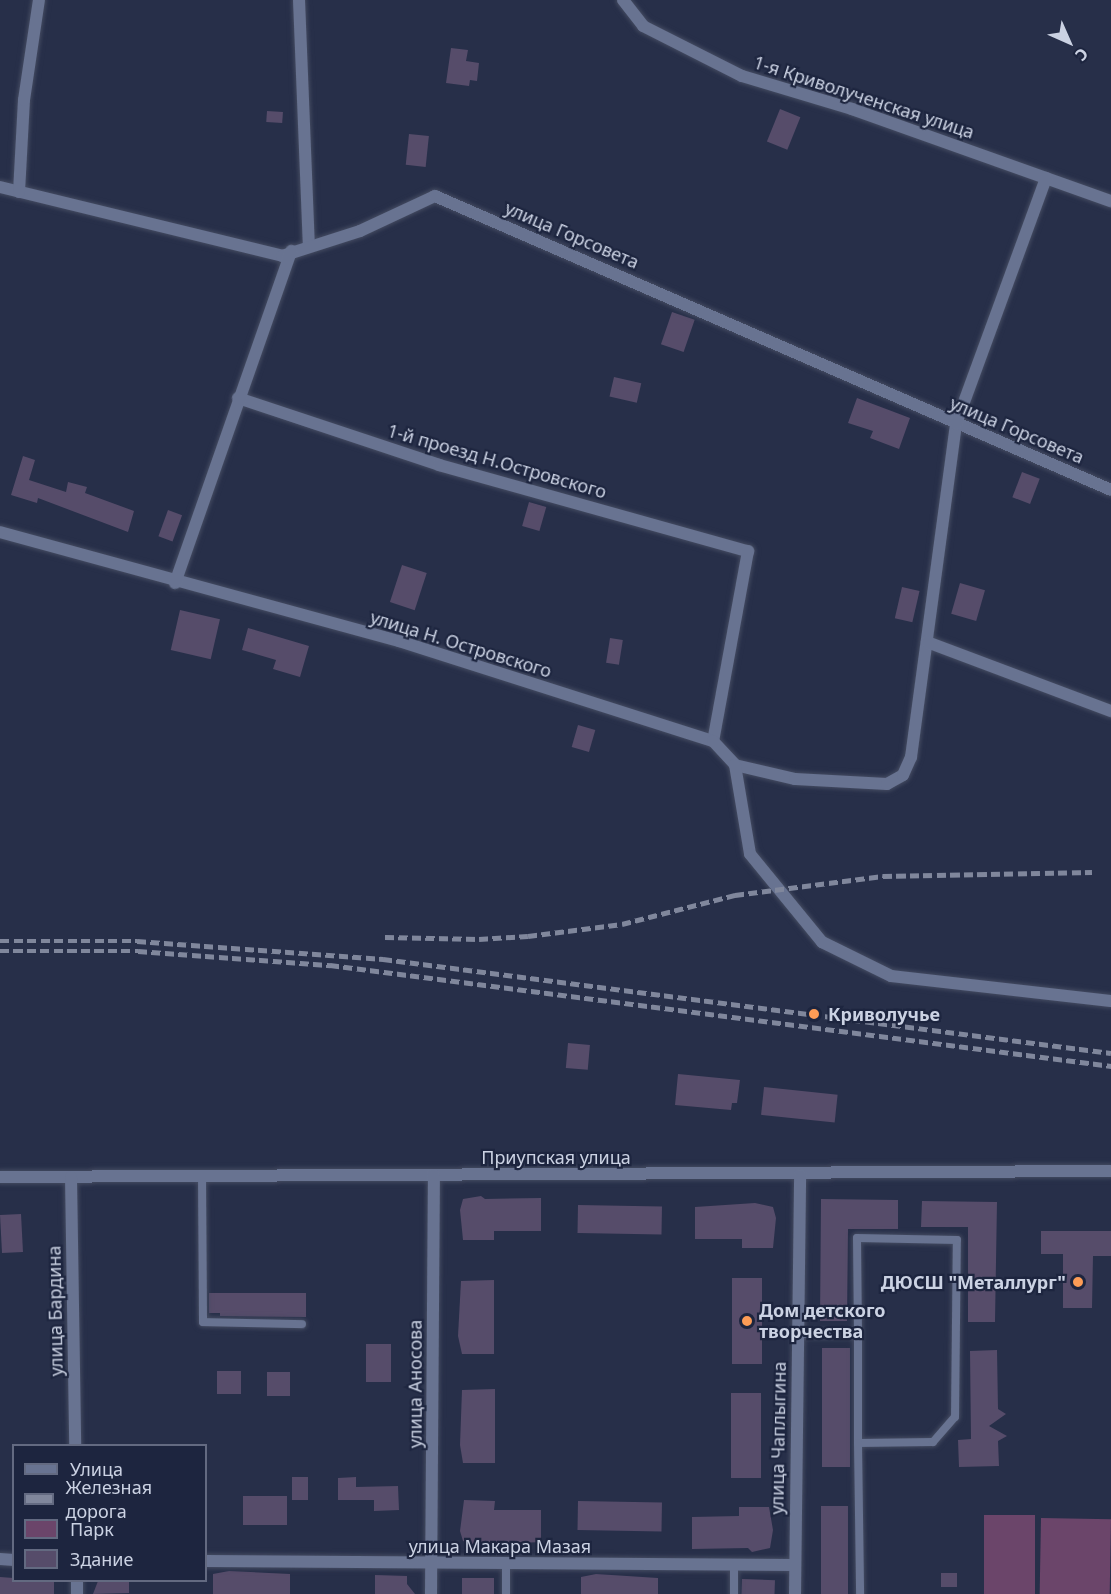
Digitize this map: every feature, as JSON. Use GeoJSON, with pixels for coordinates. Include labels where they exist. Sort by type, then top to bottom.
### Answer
{"type":"FeatureCollection","features":[{"type":"Feature","properties":{"kind":"street"},"geometry":{"type":"LineString","coordinates":[[19,192],[24,100],[39,0]]}},
{"type":"Feature","properties":{"kind":"street"},"geometry":{"type":"LineString","coordinates":[[299,0],[309,244]]}},
{"type":"Feature","properties":{"kind":"street","name":"1-я Криволученская улица"},"geometry":{"type":"LineString","coordinates":[[622,0],[643,26],[742,76],[852,109],[1111,201]]}},
{"type":"Feature","properties":{"kind":"street"},"geometry":{"type":"LineString","coordinates":[[1046,178],[956,424],[911,757],[903,775],[887,784],[795,779],[735,765],[750,854],[822,942],[891,976],[1111,1001]]}},
{"type":"Feature","properties":{"kind":"street","name":"улица Горсовета"},"geometry":{"type":"LineString","coordinates":[[0,187],[282,255],[309,244],[360,231],[435,196],[1111,490]]}},
{"type":"Feature","properties":{"kind":"street"},"geometry":{"type":"LineString","coordinates":[[175,583],[291,251]]}},
{"type":"Feature","properties":{"kind":"street","name":"1-й проезд Н.Островского"},"geometry":{"type":"LineString","coordinates":[[238,398],[439,465],[748,551],[713,741]]}},
{"type":"Feature","properties":{"kind":"street","name":"улица Н. Островского"},"geometry":{"type":"LineString","coordinates":[[0,532],[175,583],[399,642],[713,741],[735,765]]}},
{"type":"Feature","properties":{"kind":"street"},"geometry":{"type":"LineString","coordinates":[[927,642],[1111,711]]}},
{"type":"Feature","properties":{"kind":"street","name":"Приупская улица"},"geometry":{"type":"LineString","coordinates":[[0,1177],[800,1175],[1111,1171]]}},
{"type":"Feature","properties":{"kind":"street","name":"улица Аносова"},"geometry":{"type":"LineString","coordinates":[[431,1594],[434,1175]]}},
{"type":"Feature","properties":{"kind":"street","name":"улица Чаплыгина"},"geometry":{"type":"LineString","coordinates":[[795,1594],[800,1175]]}},
{"type":"Feature","properties":{"kind":"street","name":"улица Бардина"},"geometry":{"type":"LineString","coordinates":[[71,1177],[75,1444]]}},
{"type":"Feature","properties":{"kind":"street","name":"улица Макара Мазая"},"geometry":{"type":"LineString","coordinates":[[207,1562],[795,1565]]}},
{"type":"Feature","properties":{"kind":"lane"},"geometry":{"type":"LineString","coordinates":[[201,1176],[202,1322],[302,1324]]}},
{"type":"Feature","properties":{"kind":"lane"},"geometry":{"type":"LineString","coordinates":[[858,1443],[933,1442],[955,1417],[957,1240],[856,1238],[858,1334],[858,1443],[860,1594]]}},
{"type":"Feature","properties":{"kind":"lane"},"geometry":{"type":"LineString","coordinates":[[798,1334],[858,1334]]}},
{"type":"Feature","properties":{"kind":"lane"},"geometry":{"type":"LineString","coordinates":[[506,1564],[506,1594]]}},
{"type":"Feature","properties":{"kind":"lane"},"geometry":{"type":"LineString","coordinates":[[734,1564],[734,1594]]}},
{"type":"Feature","properties":{"kind":"green space"},"geometry":{"type":"Polygon","coordinates":[[[984,1515],[1035,1515],[1035,1594],[984,1594],[984,1515]]]}},
{"type":"Feature","properties":{"kind":"green space"},"geometry":{"type":"Polygon","coordinates":[[[1041,1518],[1111,1519],[1110,1594],[1040,1594],[1041,1518]]]}},
{"type":"Feature","properties":{"kind":"building"},"geometry":{"type":"Polygon","coordinates":[[[451,48],[468,50],[466,61],[479,63],[477,81],[470,80],[469,86],[446,83],[451,48]]]}},
{"type":"Feature","properties":{"kind":"building"},"geometry":{"type":"Polygon","coordinates":[[[780,109],[800,117],[787,150],[767,141],[780,109]]]}},
{"type":"Feature","properties":{"kind":"building"},"geometry":{"type":"Polygon","coordinates":[[[267,111],[283,112],[282,123],[266,122],[267,111]]]}},
{"type":"Feature","properties":{"kind":"building"},"geometry":{"type":"Polygon","coordinates":[[[409,134],[429,136],[426,167],[406,165],[409,134]]]}},
{"type":"Feature","properties":{"kind":"building"},"geometry":{"type":"Polygon","coordinates":[[[672,312],[695,320],[684,352],[661,344],[672,312]]]}},
{"type":"Feature","properties":{"kind":"building"},"geometry":{"type":"Polygon","coordinates":[[[614,377],[641,383],[637,403],[610,396],[614,377]]]}},
{"type":"Feature","properties":{"kind":"building"},"geometry":{"type":"Polygon","coordinates":[[[857,398],[910,418],[899,449],[870,438],[873,431],[848,423],[857,398]]]}},
{"type":"Feature","properties":{"kind":"building"},"geometry":{"type":"Polygon","coordinates":[[[23,456],[35,460],[29,480],[66,492],[68,482],[87,487],[85,493],[134,511],[128,532],[38,498],[37,503],[11,495],[23,456]]]}},
{"type":"Feature","properties":{"kind":"building"},"geometry":{"type":"Polygon","coordinates":[[[1022,472],[1040,479],[1030,504],[1012,497],[1022,472]]]}},
{"type":"Feature","properties":{"kind":"building"},"geometry":{"type":"Polygon","coordinates":[[[529,502],[546,507],[539,531],[522,526],[529,502]]]}},
{"type":"Feature","properties":{"kind":"building"},"geometry":{"type":"Polygon","coordinates":[[[168,510],[182,515],[173,541],[158,536],[168,510]]]}},
{"type":"Feature","properties":{"kind":"building"},"geometry":{"type":"Polygon","coordinates":[[[402,565],[427,573],[415,610],[390,602],[402,565]]]}},
{"type":"Feature","properties":{"kind":"building"},"geometry":{"type":"Polygon","coordinates":[[[960,583],[985,590],[976,621],[951,614],[960,583]]]}},
{"type":"Feature","properties":{"kind":"building"},"geometry":{"type":"Polygon","coordinates":[[[902,587],[920,591],[912,622],[895,618],[902,587]]]}},
{"type":"Feature","properties":{"kind":"building"},"geometry":{"type":"Polygon","coordinates":[[[180,610],[220,619],[211,659],[171,650],[180,610]]]}},
{"type":"Feature","properties":{"kind":"building"},"geometry":{"type":"Polygon","coordinates":[[[248,628],[309,646],[300,677],[273,669],[276,660],[242,650],[248,628]]]}},
{"type":"Feature","properties":{"kind":"building"},"geometry":{"type":"Polygon","coordinates":[[[610,638],[623,640],[619,665],[606,663],[610,638]]]}},
{"type":"Feature","properties":{"kind":"building"},"geometry":{"type":"Polygon","coordinates":[[[578,725],[595,730],[589,752],[572,747],[578,725]]]}},
{"type":"Feature","properties":{"kind":"building"},"geometry":{"type":"Polygon","coordinates":[[[568,1043],[590,1045],[588,1070],[566,1068],[568,1043]]]}},
{"type":"Feature","properties":{"kind":"building"},"geometry":{"type":"Polygon","coordinates":[[[678,1074],[740,1080],[737,1103],[732,1103],[731,1110],[675,1105],[678,1074]]]}},
{"type":"Feature","properties":{"kind":"building"},"geometry":{"type":"Polygon","coordinates":[[[764,1087],[838,1095],[835,1123],[761,1115],[764,1087]]]}},
{"type":"Feature","properties":{"kind":"building"},"geometry":{"type":"Polygon","coordinates":[[[481,1196],[485,1199],[541,1198],[541,1231],[494,1231],[494,1240],[463,1240],[460,1210],[463,1199],[481,1196]]]}},
{"type":"Feature","properties":{"kind":"building"},"geometry":{"type":"Polygon","coordinates":[[[821,1199],[898,1200],[898,1229],[848,1229],[847,1321],[820,1321],[821,1199]]]}},
{"type":"Feature","properties":{"kind":"building"},"geometry":{"type":"Polygon","coordinates":[[[922,1201],[997,1202],[995,1322],[968,1322],[968,1227],[921,1227],[922,1201]]]}},
{"type":"Feature","properties":{"kind":"building"},"geometry":{"type":"Polygon","coordinates":[[[755,1203],[773,1207],[776,1218],[773,1248],[742,1248],[742,1239],[695,1239],[695,1207],[755,1203]]]}},
{"type":"Feature","properties":{"kind":"building"},"geometry":{"type":"Polygon","coordinates":[[[578,1205],[662,1206],[661,1234],[578,1233],[578,1205]]]}},
{"type":"Feature","properties":{"kind":"building"},"geometry":{"type":"Polygon","coordinates":[[[21,1214],[23,1252],[2,1253],[0,1215],[21,1214]]]}},
{"type":"Feature","properties":{"kind":"building","name":"ДЮСШ \"Металлург\""},"geometry":{"type":"Polygon","coordinates":[[[1041,1231],[1111,1231],[1111,1256],[1093,1256],[1092,1308],[1063,1308],[1063,1254],[1041,1254],[1041,1231]]]}},
{"type":"Feature","properties":{"kind":"building","name":"Дом детского творчества"},"geometry":{"type":"Polygon","coordinates":[[[732,1278],[762,1278],[762,1364],[732,1364],[732,1278]]]}},
{"type":"Feature","properties":{"kind":"building"},"geometry":{"type":"Polygon","coordinates":[[[494,1280],[494,1354],[462,1354],[458,1336],[461,1281],[494,1280]]]}},
{"type":"Feature","properties":{"kind":"building"},"geometry":{"type":"Polygon","coordinates":[[[209,1293],[306,1293],[306,1317],[220,1316],[220,1313],[209,1313],[209,1293]]]}},
{"type":"Feature","properties":{"kind":"building"},"geometry":{"type":"Polygon","coordinates":[[[366,1344],[391,1344],[391,1382],[366,1382],[366,1344]]]}},
{"type":"Feature","properties":{"kind":"building"},"geometry":{"type":"Polygon","coordinates":[[[822,1348],[850,1348],[850,1467],[822,1467],[822,1348]]]}},
{"type":"Feature","properties":{"kind":"building"},"geometry":{"type":"Polygon","coordinates":[[[997,1350],[998,1409],[1006,1414],[989,1426],[1007,1436],[998,1441],[999,1466],[959,1467],[958,1440],[971,1439],[970,1351],[997,1350]]]}},
{"type":"Feature","properties":{"kind":"building"},"geometry":{"type":"Polygon","coordinates":[[[217,1371],[241,1371],[241,1394],[217,1394],[217,1371]]]}},
{"type":"Feature","properties":{"kind":"building"},"geometry":{"type":"Polygon","coordinates":[[[267,1372],[290,1372],[290,1396],[267,1396],[267,1372]]]}},
{"type":"Feature","properties":{"kind":"building"},"geometry":{"type":"Polygon","coordinates":[[[495,1389],[495,1463],[463,1463],[460,1445],[462,1390],[495,1389]]]}},
{"type":"Feature","properties":{"kind":"building"},"geometry":{"type":"Polygon","coordinates":[[[731,1393],[761,1393],[761,1478],[731,1478],[731,1393]]]}},
{"type":"Feature","properties":{"kind":"building"},"geometry":{"type":"Polygon","coordinates":[[[292,1477],[308,1477],[308,1500],[292,1500],[292,1477]]]}},
{"type":"Feature","properties":{"kind":"building"},"geometry":{"type":"Polygon","coordinates":[[[356,1477],[356,1487],[398,1486],[399,1510],[374,1511],[374,1500],[338,1500],[338,1478],[356,1477]]]}},
{"type":"Feature","properties":{"kind":"building"},"geometry":{"type":"Polygon","coordinates":[[[243,1496],[287,1496],[287,1525],[243,1525],[243,1496]]]}},
{"type":"Feature","properties":{"kind":"building"},"geometry":{"type":"Polygon","coordinates":[[[464,1500],[495,1501],[494,1510],[541,1510],[541,1542],[475,1545],[463,1541],[460,1531],[464,1500]]]}},
{"type":"Feature","properties":{"kind":"building"},"geometry":{"type":"Polygon","coordinates":[[[578,1501],[662,1502],[661,1531],[577,1530],[578,1501]]]}},
{"type":"Feature","properties":{"kind":"building"},"geometry":{"type":"Polygon","coordinates":[[[821,1506],[848,1506],[848,1594],[821,1594],[821,1506]]]}},
{"type":"Feature","properties":{"kind":"building"},"geometry":{"type":"Polygon","coordinates":[[[739,1507],[769,1507],[773,1530],[770,1548],[752,1552],[748,1548],[692,1549],[692,1517],[739,1516],[739,1507]]]}},
{"type":"Feature","properties":{"kind":"building"},"geometry":{"type":"Polygon","coordinates":[[[229,1571],[290,1574],[290,1594],[213,1594],[213,1574],[229,1571]]]}},
{"type":"Feature","properties":{"kind":"building"},"geometry":{"type":"Polygon","coordinates":[[[941,1573],[957,1573],[957,1587],[941,1587],[941,1573]]]}},
{"type":"Feature","properties":{"kind":"building"},"geometry":{"type":"Polygon","coordinates":[[[596,1574],[658,1578],[658,1594],[581,1594],[581,1577],[596,1574]]]}},
{"type":"Feature","properties":{"kind":"building"},"geometry":{"type":"Polygon","coordinates":[[[375,1575],[407,1576],[407,1584],[415,1594],[375,1594],[375,1575]]]}},
{"type":"Feature","properties":{"kind":"building"},"geometry":{"type":"Polygon","coordinates":[[[0,1577],[12,1578],[12,1582],[54,1582],[54,1594],[0,1594],[0,1577]]]}},
{"type":"Feature","properties":{"kind":"building"},"geometry":{"type":"Polygon","coordinates":[[[462,1578],[494,1578],[494,1594],[462,1594],[462,1578]]]}},
{"type":"Feature","properties":{"kind":"building"},"geometry":{"type":"Polygon","coordinates":[[[742,1579],[775,1580],[774,1594],[741,1594],[742,1579]]]}},
{"type":"Feature","properties":{"kind":"building"},"geometry":{"type":"Polygon","coordinates":[[[98,1582],[129,1582],[129,1593],[93,1594],[98,1582]]]}},
{"type":"Feature","properties":{"kind":"railway"},"geometry":{"type":"LineString","coordinates":[[385,937],[479,939],[528,936],[622,924],[735,895],[883,876],[1092,872]]}},
{"type":"Feature","properties":{"kind":"railway"},"geometry":{"type":"LineString","coordinates":[[0,941],[137,941],[383,959],[1111,1053]]}},
{"type":"Feature","properties":{"kind":"railway"},"geometry":{"type":"LineString","coordinates":[[0,951],[138,951],[330,965],[1111,1066]]}},
{"type":"Feature","properties":{"kind":"place","name":"Криволучье"},"geometry":{"type":"Point","coordinates":[814,1014]}},
{"type":"Feature","properties":{"kind":"place","name":"ДЮСШ \"Металлург\""},"geometry":{"type":"Point","coordinates":[1078,1282]}},
{"type":"Feature","properties":{"kind":"place","name":"Дом детского творчества"},"geometry":{"type":"Point","coordinates":[747,1321]}}]}
